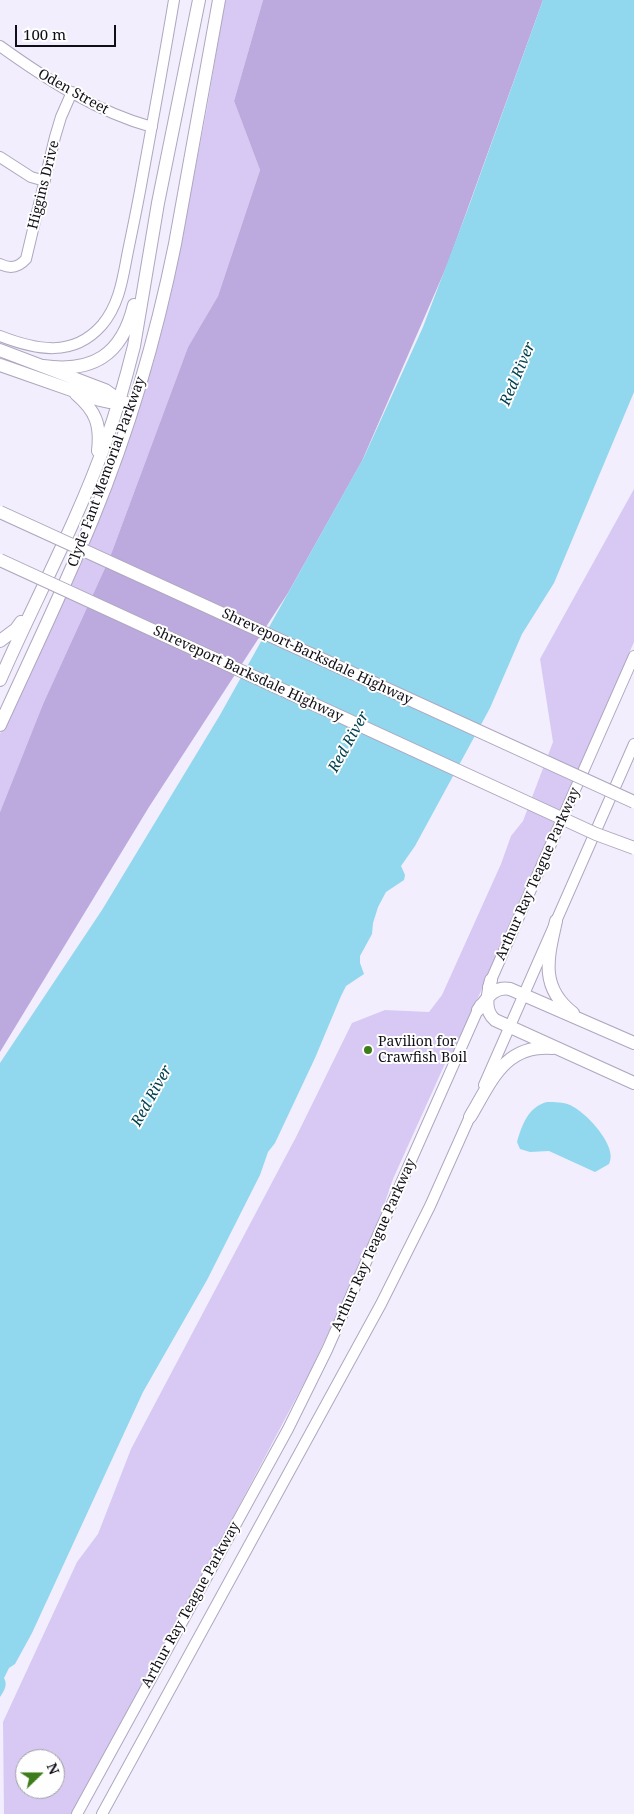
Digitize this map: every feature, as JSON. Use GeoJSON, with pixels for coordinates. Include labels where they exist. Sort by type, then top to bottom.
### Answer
{"type":"FeatureCollection","features":[{"type":"Feature","properties":{"kind":"main road","name":"Clyde Fant Memorial Parkway"},"geometry":{"type":"LineString","coordinates":[[0,677],[74,521],[107,439],[119,400],[134,346],[157,211],[199,0]]}},
{"type":"Feature","properties":{"kind":"main road","name":"Clyde Fant Memorial Parkway"},"geometry":{"type":"LineString","coordinates":[[0,725],[68,577],[93,517],[134,405],[169,277],[219,0]]}},
{"type":"Feature","properties":{"kind":"main road"},"geometry":{"type":"LineString","coordinates":[[43,366],[63,369],[78,368],[98,360],[119,343],[126,332],[132,313],[157,211]]}},
{"type":"Feature","properties":{"kind":"main road"},"geometry":{"type":"LineString","coordinates":[[0,350],[105,390],[119,400],[134,405]]}},
{"type":"Feature","properties":{"kind":"main road"},"geometry":{"type":"LineString","coordinates":[[0,366],[100,400],[109,402],[119,400]]}},
{"type":"Feature","properties":{"kind":"main road"},"geometry":{"type":"LineString","coordinates":[[70,390],[86,403],[98,425],[100,437],[95,470]]}},
{"type":"Feature","properties":{"kind":"main road","name":"Shreveport-Barksdale Highway"},"geometry":{"type":"LineString","coordinates":[[0,512],[634,802]]}},
{"type":"Feature","properties":{"kind":"main road","name":"Shreveport Barksdale Highway"},"geometry":{"type":"LineString","coordinates":[[0,560],[596,834],[634,848]]}},
{"type":"Feature","properties":{"kind":"main road"},"geometry":{"type":"LineString","coordinates":[[0,641],[16,629],[38,594]]}},
{"type":"Feature","properties":{"kind":"main road"},"geometry":{"type":"LineString","coordinates":[[0,677],[19,684]]}},
{"type":"Feature","properties":{"kind":"main road"},"geometry":{"type":"LineString","coordinates":[[596,834],[634,852]]}},
{"type":"Feature","properties":{"kind":"main road"},"geometry":{"type":"LineString","coordinates":[[556,921],[548,962],[551,983],[558,998],[565,1006],[593,1024]]}},
{"type":"Feature","properties":{"kind":"main road"},"geometry":{"type":"LineString","coordinates":[[491,980],[488,1009],[495,1020],[634,1083]]}},
{"type":"Feature","properties":{"kind":"main road"},"geometry":{"type":"LineString","coordinates":[[478,1010],[494,991],[504,988],[593,1024],[634,1043]]}},
{"type":"Feature","properties":{"kind":"main road"},"geometry":{"type":"LineString","coordinates":[[470,1117],[496,1072],[510,1057],[532,1048],[559,1048]]}},
{"type":"Feature","properties":{"kind":"street"},"geometry":{"type":"LineString","coordinates":[[0,336],[29,346],[43,348],[63,347],[91,334],[109,316],[122,280],[152,127],[174,0]]}},
{"type":"Feature","properties":{"kind":"street","name":"Oden Street"},"geometry":{"type":"LineString","coordinates":[[0,46],[29,67],[72,92],[112,113],[152,127]]}},
{"type":"Feature","properties":{"kind":"street","name":"Higgins Drive"},"geometry":{"type":"LineString","coordinates":[[4,266],[17,266],[26,259],[61,118],[72,92]]}},
{"type":"Feature","properties":{"kind":"street"},"geometry":{"type":"LineString","coordinates":[[0,157],[31,177],[45,181]]}},
{"type":"Feature","properties":{"kind":"street","name":"Arthur Ray Teague Parkway"},"geometry":{"type":"LineString","coordinates":[[76,1814],[288,1429],[327,1350],[634,656]]}},
{"type":"Feature","properties":{"kind":"street","name":"Arthur Ray Teague Parkway"},"geometry":{"type":"LineString","coordinates":[[102,1814],[382,1304],[430,1206],[634,744]]}},
{"type":"Feature","properties":{"kind":"shaded area"},"geometry":{"type":"Polygon","coordinates":[[[225,0],[263,0],[234,101],[260,170],[218,296],[188,347],[110,557],[43,704],[0,812],[0,734],[62,600],[111,485],[153,364],[173,285],[207,108],[225,0]]]}},
{"type":"Feature","properties":{"kind":"shaded area"},"geometry":{"type":"Polygon","coordinates":[[[263,0],[543,0],[448,263],[362,461],[288,593],[149,807],[0,1052],[0,812],[43,704],[110,557],[188,347],[218,296],[260,170],[234,101],[263,0]]]}},
{"type":"Feature","properties":{"kind":"shaded area"},"geometry":{"type":"Polygon","coordinates":[[[634,489],[634,642],[452,1057],[448,1057],[393,1179],[375,1231],[312,1368],[187,1604],[71,1814],[4,1814],[3,1722],[77,1562],[98,1534],[131,1449],[296,1137],[352,1023],[385,1010],[429,1012],[442,995],[501,864],[511,836],[523,821],[553,742],[540,659],[634,489]]]}},
{"type":"Feature","properties":{"kind":"water","name":"Red River"},"geometry":{"type":"Polygon","coordinates":[[[543,0],[634,0],[634,392],[554,583],[522,634],[490,708],[415,846],[401,866],[405,875],[404,880],[386,892],[378,907],[372,934],[360,956],[360,963],[364,974],[346,986],[315,1058],[275,1143],[268,1152],[260,1175],[207,1280],[143,1392],[32,1633],[15,1664],[9,1668],[4,1678],[6,1686],[0,1697],[0,1063],[102,910],[220,715],[364,457],[423,327],[543,0]]]}},
{"type":"Feature","properties":{"kind":"water"},"geometry":{"type":"Polygon","coordinates":[[[547,1102],[570,1105],[592,1122],[609,1149],[611,1157],[609,1164],[595,1172],[549,1151],[530,1152],[520,1149],[517,1142],[530,1112],[540,1104],[547,1102]]]}},
{"type":"Feature","properties":{"kind":"place","name":"Pavilion for Crawfish Boil"},"geometry":{"type":"Point","coordinates":[368,1050]}}]}
